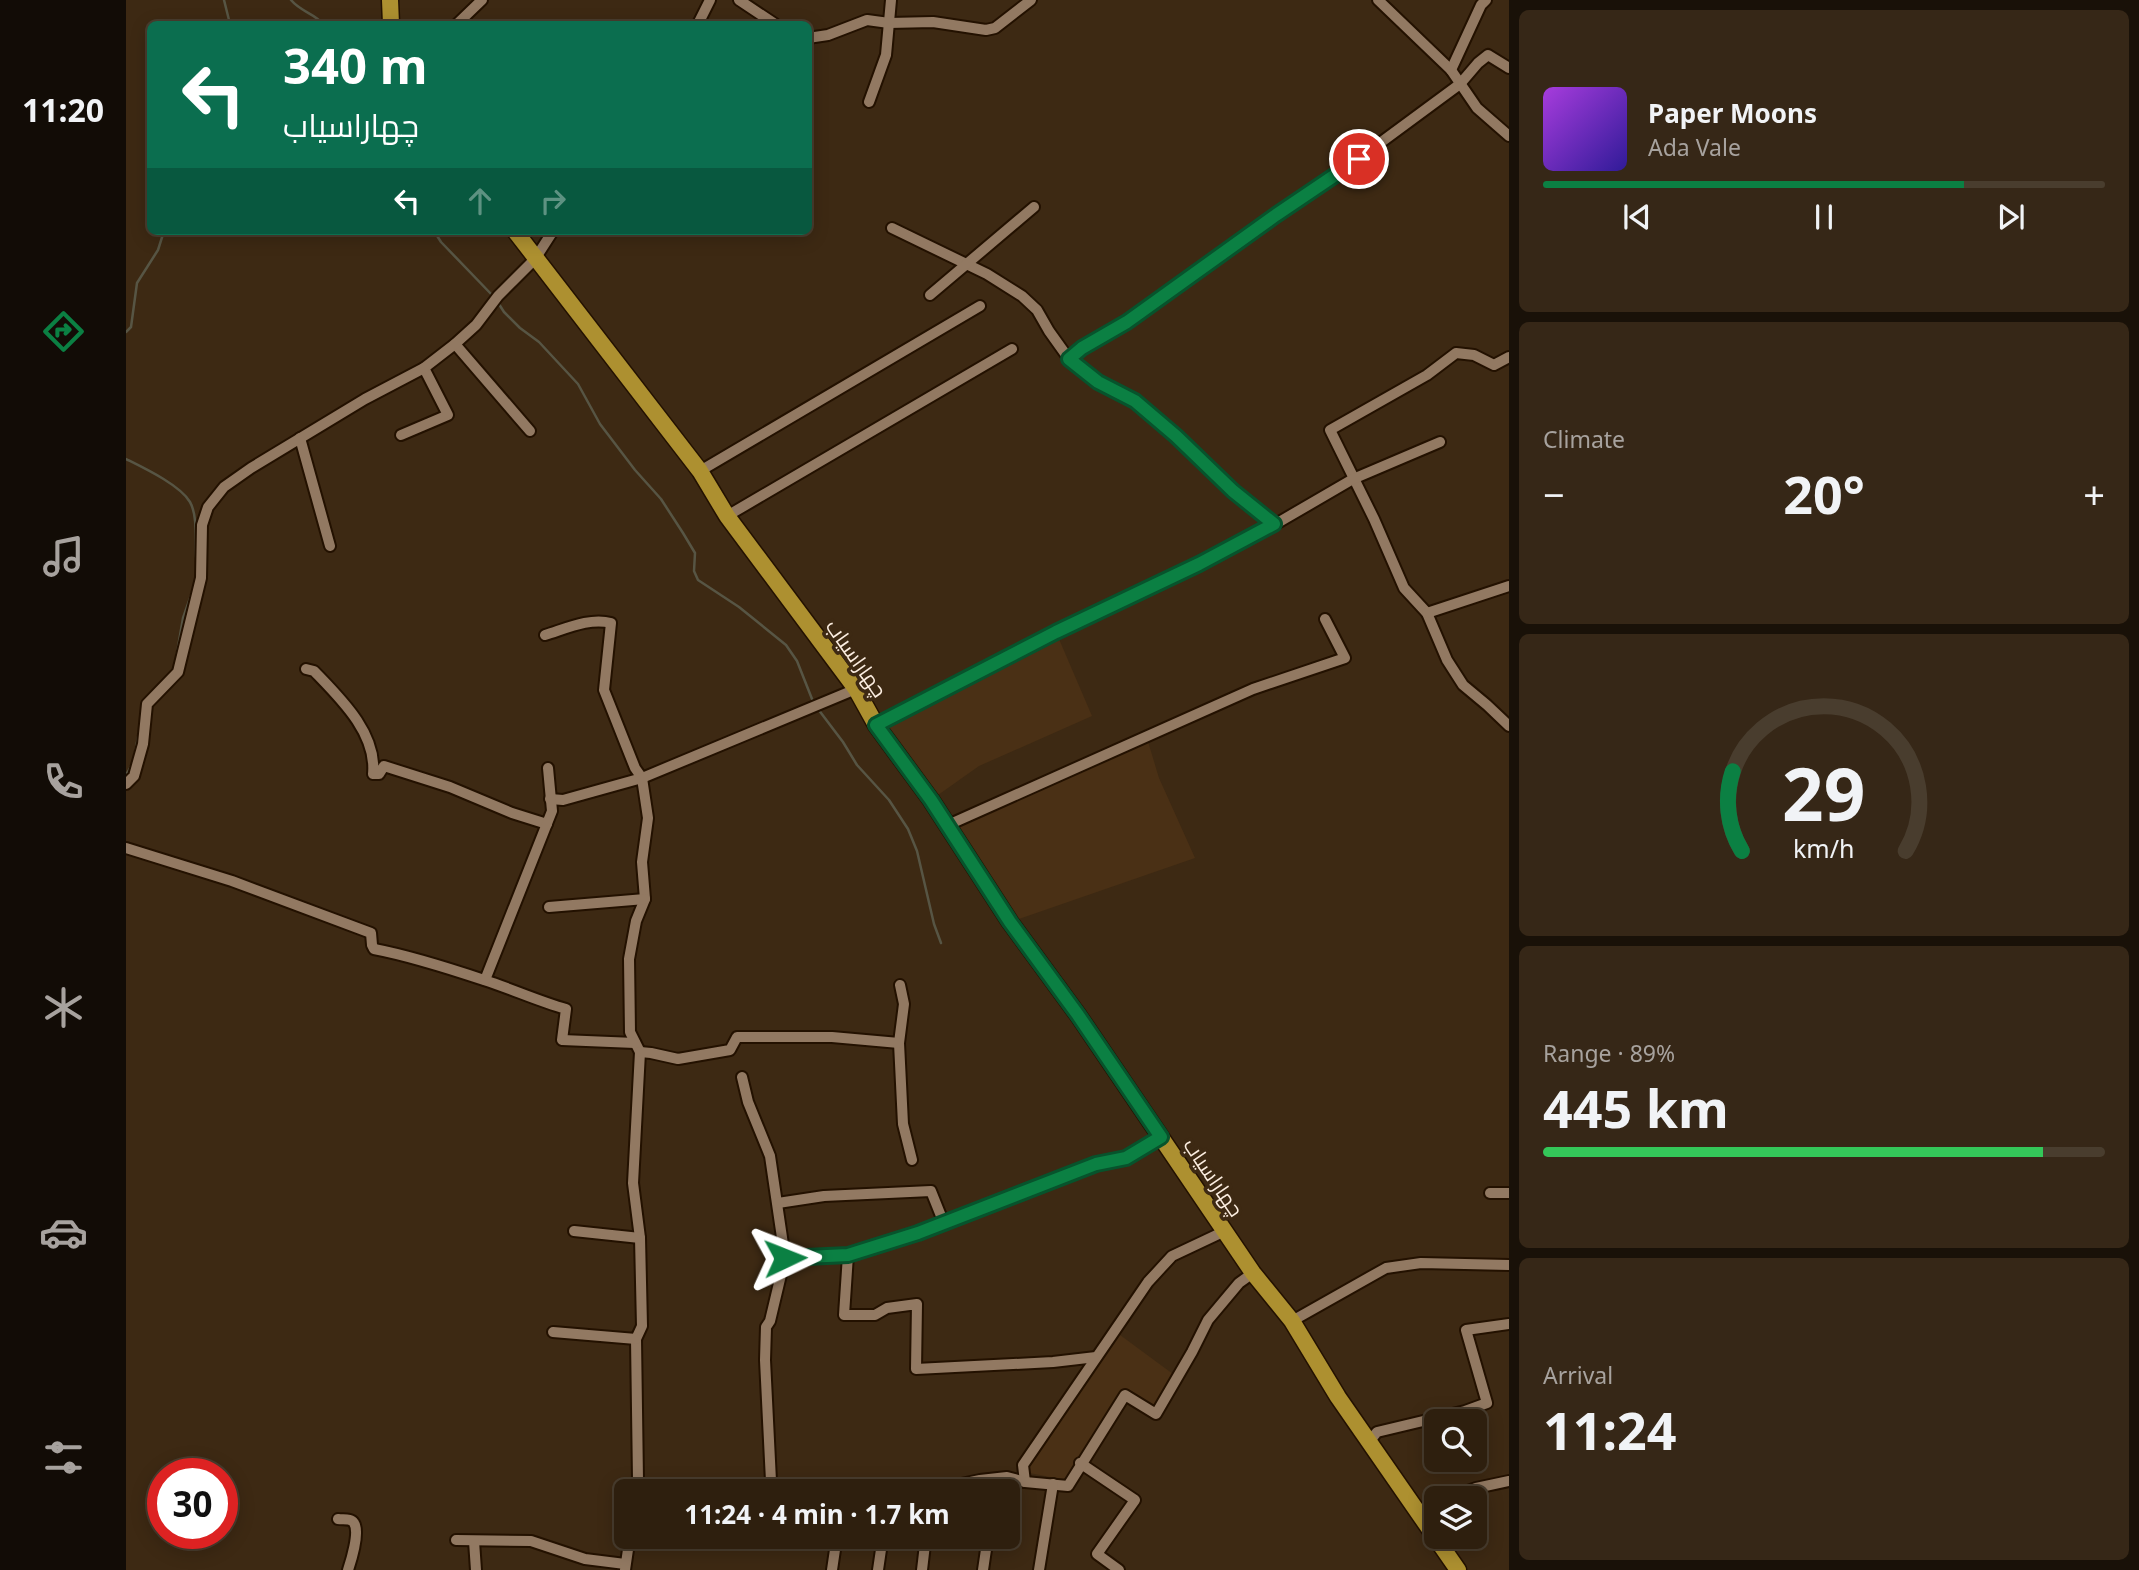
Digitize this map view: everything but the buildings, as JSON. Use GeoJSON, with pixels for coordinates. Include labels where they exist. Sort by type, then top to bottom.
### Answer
{"type":"FeatureCollection","features":[{"type":"Feature","properties":{"kind":"highway"},"geometry":{"type":"LineString","coordinates":[[390,0],[391,21]]}},
{"type":"Feature","properties":{"kind":"highway","name":"چهاراسیاب"},"geometry":{"type":"LineString","coordinates":[[518,235],[700,471],[727,516],[856,690],[876,725],[948,825],[1010,922],[1078,1015],[1253,1273],[1292,1321],[1338,1397],[1458,1570]]}},
{"type":"Feature","properties":{"kind":"street"},"geometry":{"type":"LineString","coordinates":[[460,21],[482,0]]}},
{"type":"Feature","properties":{"kind":"street"},"geometry":{"type":"LineString","coordinates":[[700,21],[710,0]]}},
{"type":"Feature","properties":{"kind":"street"},"geometry":{"type":"LineString","coordinates":[[739,0],[770,21]]}},
{"type":"Feature","properties":{"kind":"street"},"geometry":{"type":"LineString","coordinates":[[869,102],[886,55],[891,0]]}},
{"type":"Feature","properties":{"kind":"street"},"geometry":{"type":"LineString","coordinates":[[812,37],[828,35],[862,20],[889,23],[933,22],[986,30],[995,28],[1031,0]]}},
{"type":"Feature","properties":{"kind":"street"},"geometry":{"type":"LineString","coordinates":[[1378,0],[1451,70],[1477,107],[1509,135]]}},
{"type":"Feature","properties":{"kind":"street"},"geometry":{"type":"LineString","coordinates":[[1451,70],[1480,2]]}},
{"type":"Feature","properties":{"kind":"street"},"geometry":{"type":"LineString","coordinates":[[1069,359],[1082,348],[1127,322],[1338,174],[1460,83],[1488,55],[1509,68]]}},
{"type":"Feature","properties":{"kind":"street"},"geometry":{"type":"LineString","coordinates":[[930,295],[1034,207]]}},
{"type":"Feature","properties":{"kind":"street"},"geometry":{"type":"LineString","coordinates":[[892,228],[987,274],[1030,302],[1069,359],[1098,382],[1135,401],[1233,491],[1274,524]]}},
{"type":"Feature","properties":{"kind":"street"},"geometry":{"type":"LineString","coordinates":[[126,784],[134,776],[143,744],[147,704],[178,672],[201,578],[202,525],[208,507],[224,487],[251,468],[375,393],[424,368],[455,344],[476,325],[495,300],[535,259],[550,235]]}},
{"type":"Feature","properties":{"kind":"street"},"geometry":{"type":"LineString","coordinates":[[700,471],[980,306]]}},
{"type":"Feature","properties":{"kind":"street"},"geometry":{"type":"LineString","coordinates":[[455,344],[530,431]]}},
{"type":"Feature","properties":{"kind":"street"},"geometry":{"type":"LineString","coordinates":[[727,516],[1012,349]]}},
{"type":"Feature","properties":{"kind":"street"},"geometry":{"type":"LineString","coordinates":[[1509,357],[1494,365],[1475,355],[1456,353],[1427,375],[1329,430],[1374,519],[1404,588],[1427,613],[1447,660],[1463,685],[1509,726]]}},
{"type":"Feature","properties":{"kind":"street"},"geometry":{"type":"LineString","coordinates":[[401,435],[448,415],[424,368]]}},
{"type":"Feature","properties":{"kind":"street"},"geometry":{"type":"LineString","coordinates":[[300,438],[330,546]]}},
{"type":"Feature","properties":{"kind":"street"},"geometry":{"type":"LineString","coordinates":[[876,725],[1056,632],[1199,564],[1353,478],[1440,442]]}},
{"type":"Feature","properties":{"kind":"street"},"geometry":{"type":"LineString","coordinates":[[1427,613],[1509,586]]}},
{"type":"Feature","properties":{"kind":"street"},"geometry":{"type":"LineString","coordinates":[[948,825],[1253,688],[1345,658],[1325,619]]}},
{"type":"Feature","properties":{"kind":"street"},"geometry":{"type":"LineString","coordinates":[[545,635],[586,623],[611,622],[604,690],[635,768],[642,778],[649,818],[642,862],[645,898],[636,921],[629,960],[630,1032],[637,1048],[633,1183],[640,1238],[642,1326],[636,1339],[638,1479]]}},
{"type":"Feature","properties":{"kind":"street"},"geometry":{"type":"LineString","coordinates":[[306,669],[314,671],[321,678],[359,723],[374,759],[373,774],[379,774],[384,766],[450,786],[512,813],[547,824]]}},
{"type":"Feature","properties":{"kind":"street"},"geometry":{"type":"LineString","coordinates":[[550,799],[563,800],[642,778],[856,690]]}},
{"type":"Feature","properties":{"kind":"street"},"geometry":{"type":"LineString","coordinates":[[485,981],[552,811],[548,768]]}},
{"type":"Feature","properties":{"kind":"street"},"geometry":{"type":"LineString","coordinates":[[126,848],[232,881],[371,933],[374,949],[485,981],[566,1009],[562,1040],[637,1048],[678,1059],[730,1050],[737,1037],[832,1037],[899,1043]]}},
{"type":"Feature","properties":{"kind":"street"},"geometry":{"type":"LineString","coordinates":[[549,907],[645,898]]}},
{"type":"Feature","properties":{"kind":"street"},"geometry":{"type":"LineString","coordinates":[[900,985],[904,1004],[899,1043],[903,1124],[912,1160]]}},
{"type":"Feature","properties":{"kind":"street"},"geometry":{"type":"LineString","coordinates":[[742,1077],[748,1101],[770,1156],[785,1258],[771,1321],[766,1327],[771,1479]]}},
{"type":"Feature","properties":{"kind":"street"},"geometry":{"type":"LineString","coordinates":[[785,1258],[848,1255],[918,1233],[943,1221],[1096,1164],[1126,1158],[1161,1137]]}},
{"type":"Feature","properties":{"kind":"street"},"geometry":{"type":"LineString","coordinates":[[778,1203],[824,1196],[931,1191],[943,1221]]}},
{"type":"Feature","properties":{"kind":"street"},"geometry":{"type":"LineString","coordinates":[[1490,1193],[1509,1193]]}},
{"type":"Feature","properties":{"kind":"street"},"geometry":{"type":"LineString","coordinates":[[574,1231],[640,1238]]}},
{"type":"Feature","properties":{"kind":"street"},"geometry":{"type":"LineString","coordinates":[[1025,1482],[1023,1465],[1148,1282],[1172,1256],[1225,1231]]}},
{"type":"Feature","properties":{"kind":"street"},"geometry":{"type":"LineString","coordinates":[[848,1255],[844,1315],[875,1315],[887,1308],[917,1304],[916,1369],[1053,1362],[1096,1357]]}},
{"type":"Feature","properties":{"kind":"street"},"geometry":{"type":"LineString","coordinates":[[1292,1321],[1386,1268],[1421,1263],[1509,1265]]}},
{"type":"Feature","properties":{"kind":"street"},"geometry":{"type":"LineString","coordinates":[[1020,1481],[1068,1486],[1125,1395],[1156,1414],[1208,1320],[1239,1283],[1253,1273]]}},
{"type":"Feature","properties":{"kind":"street"},"geometry":{"type":"LineString","coordinates":[[1370,1441],[1377,1432],[1465,1412],[1487,1403],[1466,1329],[1509,1324]]}},
{"type":"Feature","properties":{"kind":"street"},"geometry":{"type":"LineString","coordinates":[[553,1332],[636,1339]]}},
{"type":"Feature","properties":{"kind":"street"},"geometry":{"type":"LineString","coordinates":[[1080,1463],[1135,1500],[1097,1554],[1119,1570]]}},
{"type":"Feature","properties":{"kind":"street"},"geometry":{"type":"LineString","coordinates":[[995,1479],[1014,1479]]}},
{"type":"Feature","properties":{"kind":"street"},"geometry":{"type":"LineString","coordinates":[[1485,1486],[1509,1481]]}},
{"type":"Feature","properties":{"kind":"street"},"geometry":{"type":"LineString","coordinates":[[1039,1570],[1054,1484]]}},
{"type":"Feature","properties":{"kind":"street"},"geometry":{"type":"LineString","coordinates":[[1421,1517],[1424,1511]]}},
{"type":"Feature","properties":{"kind":"street"},"geometry":{"type":"LineString","coordinates":[[338,1519],[350,1520],[356,1528],[348,1570]]}},
{"type":"Feature","properties":{"kind":"street"},"geometry":{"type":"LineString","coordinates":[[456,1540],[531,1541],[585,1559],[625,1567],[628,1549]]}},
{"type":"Feature","properties":{"kind":"street"},"geometry":{"type":"LineString","coordinates":[[474,1541],[476,1570]]}},
{"type":"Feature","properties":{"kind":"street"},"geometry":{"type":"LineString","coordinates":[[832,1570],[835,1549]]}},
{"type":"Feature","properties":{"kind":"street"},"geometry":{"type":"LineString","coordinates":[[878,1570],[881,1549]]}},
{"type":"Feature","properties":{"kind":"street"},"geometry":{"type":"LineString","coordinates":[[922,1570],[924,1549]]}},
{"type":"Feature","properties":{"kind":"street"},"geometry":{"type":"LineString","coordinates":[[984,1570],[986,1549]]}},
{"type":"Feature","properties":{"kind":"shaded area"},"geometry":{"type":"Polygon","coordinates":[[[1056,632],[1092,716],[979,766],[931,800],[876,725],[1056,632]]]}},
{"type":"Feature","properties":{"kind":"shaded area"},"geometry":{"type":"Polygon","coordinates":[[[1146,735],[1159,778],[1195,858],[1010,922],[948,825],[1146,735]]]}},
{"type":"Feature","properties":{"kind":"shaded area"},"geometry":{"type":"Polygon","coordinates":[[[1120,1335],[1177,1377],[1156,1407],[1131,1391],[1087,1454],[1077,1482],[1024,1472],[1120,1335]]]}},
{"type":"Feature","properties":{"kind":"waterway"},"geometry":{"type":"LineString","coordinates":[[224,0],[229,21]]}},
{"type":"Feature","properties":{"kind":"waterway"},"geometry":{"type":"LineString","coordinates":[[291,0],[320,21]]}},
{"type":"Feature","properties":{"kind":"waterway"},"geometry":{"type":"LineString","coordinates":[[126,332],[131,327],[137,283],[158,250],[163,235]]}},
{"type":"Feature","properties":{"kind":"waterway"},"geometry":{"type":"LineString","coordinates":[[437,235],[493,296]]}},
{"type":"Feature","properties":{"kind":"waterway"},"geometry":{"type":"LineString","coordinates":[[497,301],[504,312],[539,342],[578,384],[600,424],[661,499],[695,553],[694,571],[698,580],[739,607],[786,645],[797,661],[814,704]]}},
{"type":"Feature","properties":{"kind":"waterway"},"geometry":{"type":"LineString","coordinates":[[126,459],[170,483],[190,502],[195,522],[196,557]]}},
{"type":"Feature","properties":{"kind":"waterway"},"geometry":{"type":"LineString","coordinates":[[176,659],[183,618],[194,587]]}},
{"type":"Feature","properties":{"kind":"waterway"},"geometry":{"type":"LineString","coordinates":[[818,709],[857,765],[889,800],[908,829],[917,851],[941,943]]}},
{"type":"Feature","properties":{"kind":"waterway"},"geometry":{"type":"LineString","coordinates":[[135,753],[139,732]]}},
{"type":"Feature","properties":{"kind":"waterway"},"geometry":{"type":"LineString","coordinates":[[126,775],[133,763]]}},
{"type":"Feature","properties":{"kind":"route"},"geometry":{"type":"LineString","coordinates":[[785,1258],[848,1255],[918,1233],[943,1221],[1096,1164],[1126,1158],[1161,1137],[1078,1015],[1010,922],[931,800],[876,725],[1274,524],[1233,491],[1135,401],[1098,382],[1069,359],[1082,348],[1127,322],[1359,159]]}}]}
